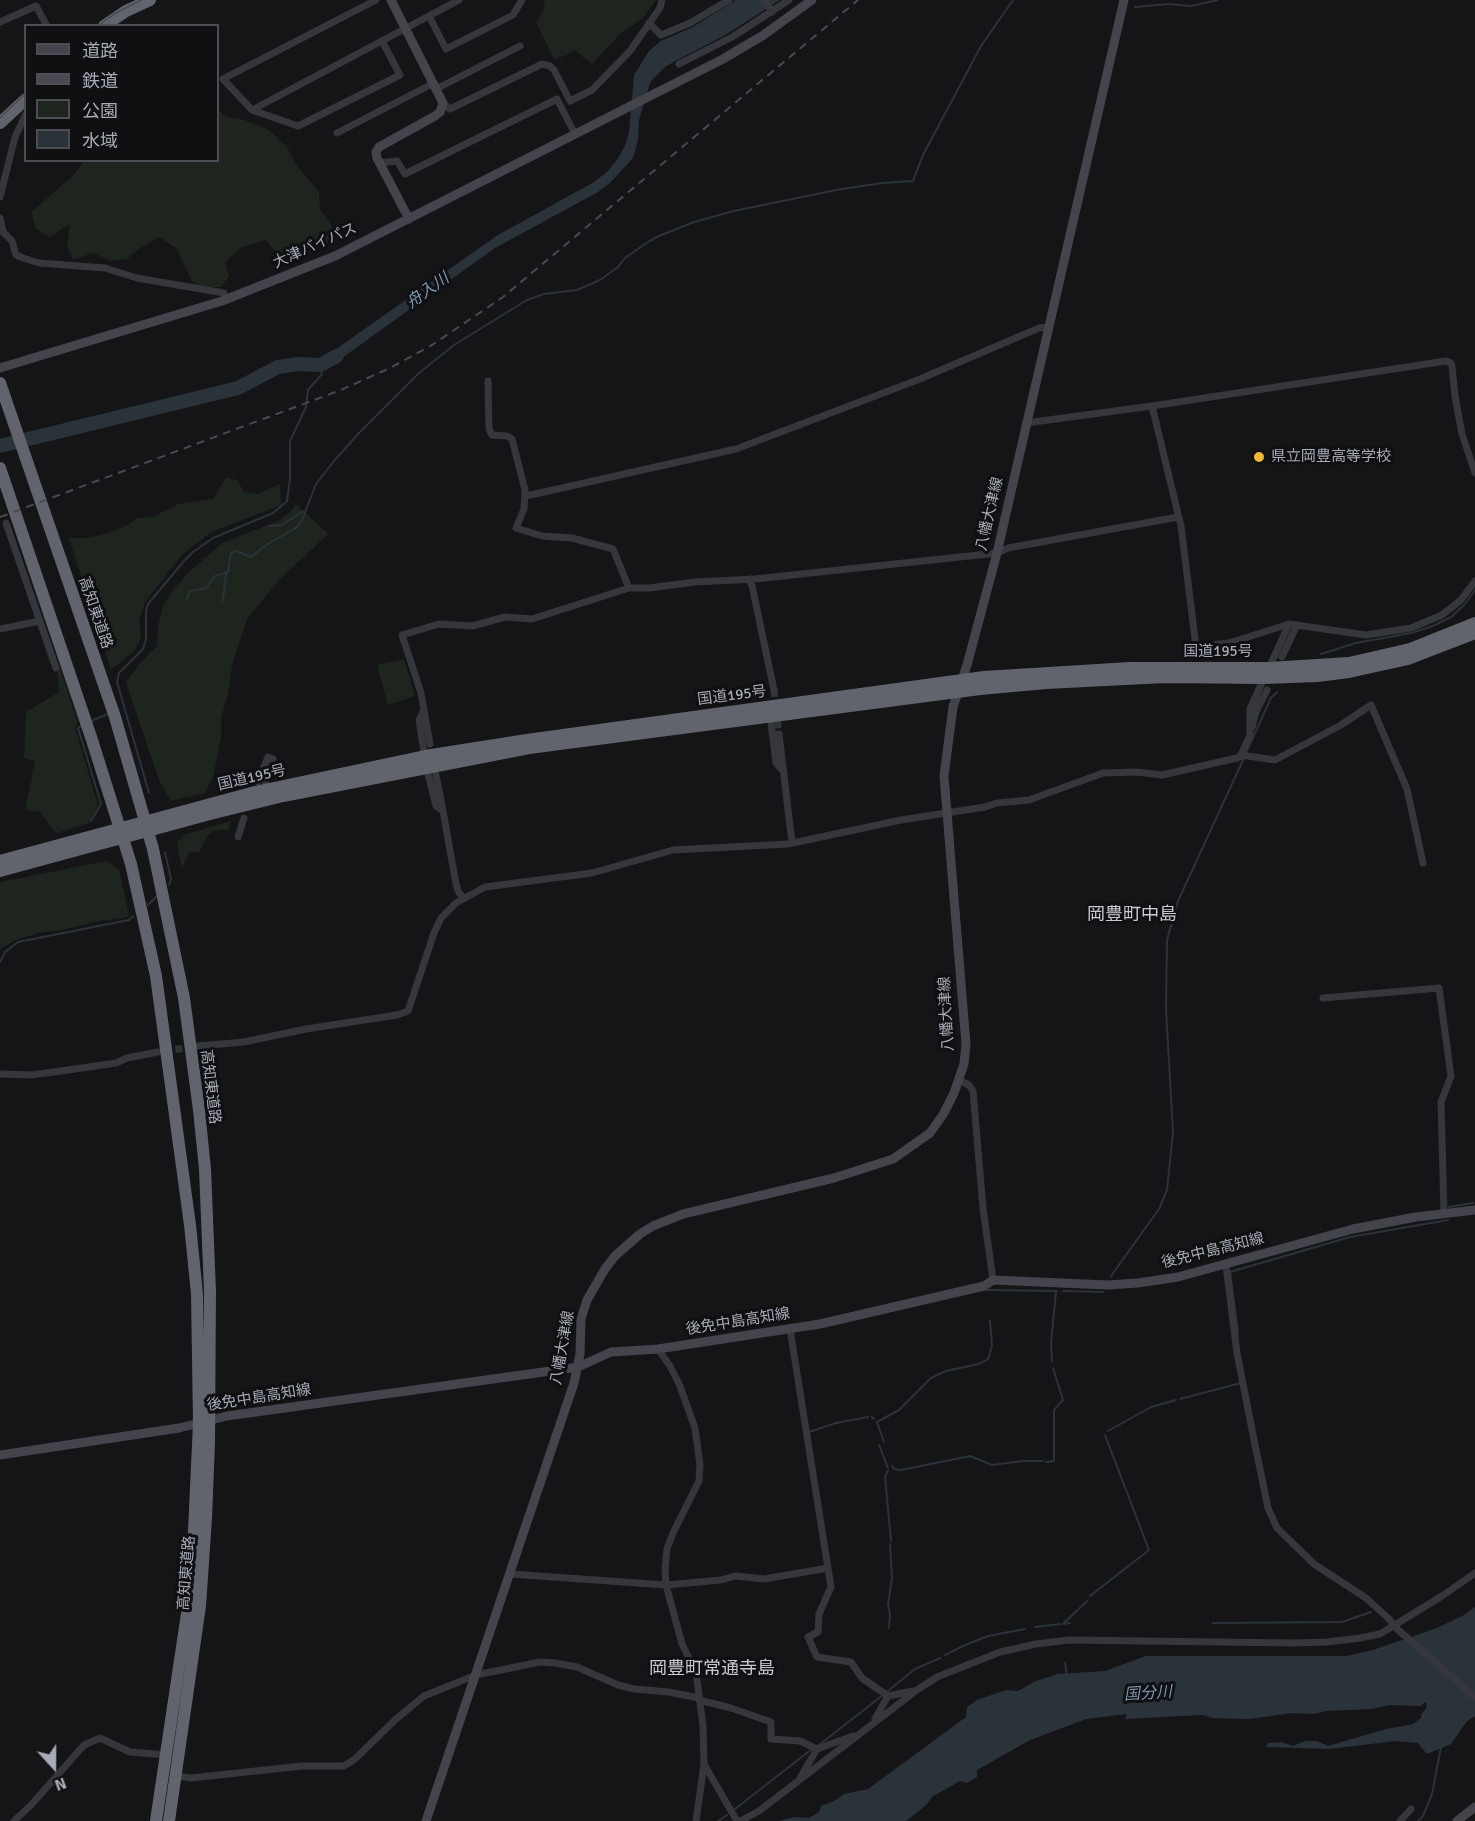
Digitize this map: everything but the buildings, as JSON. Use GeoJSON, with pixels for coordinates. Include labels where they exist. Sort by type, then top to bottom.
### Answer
{"type":"FeatureCollection","features":[{"type":"Feature","properties":{"kind":"highway"},"geometry":{"type":"LineString","coordinates":[[107,24],[126,11],[150,0]]}},
{"type":"Feature","properties":{"kind":"highway"},"geometry":{"type":"LineString","coordinates":[[0,123],[24,101]]}},
{"type":"Feature","properties":{"kind":"highway","name":"高知東道路"},"geometry":{"type":"LineString","coordinates":[[0,382],[115,717],[147,826],[184,998],[205,1169],[210,1291],[204,1421],[188,1607],[156,1821]]}},
{"type":"Feature","properties":{"kind":"highway","name":"高知東道路"},"geometry":{"type":"LineString","coordinates":[[0,468],[132,864],[156,976],[165,1032],[190,1225],[204,1421],[206,1518],[200,1606],[169,1821]]}},
{"type":"Feature","properties":{"kind":"highway","name":"国道195号"},"geometry":{"type":"LineString","coordinates":[[1266,679],[1410,649],[1475,622]]}},
{"type":"Feature","properties":{"kind":"highway","name":"国道195号"},"geometry":{"type":"LineString","coordinates":[[0,872],[147,826],[429,766],[529,748],[770,712],[960,687],[1114,679],[1266,679],[1317,676],[1380,666],[1446,645],[1475,633]]}},
{"type":"Feature","properties":{"kind":"highway","name":"国道195号"},"geometry":{"type":"LineString","coordinates":[[147,826],[263,786],[429,766]]}},
{"type":"Feature","properties":{"kind":"highway","name":"国道195号"},"geometry":{"type":"LineString","coordinates":[[0,861],[95,841]]}},
{"type":"Feature","properties":{"kind":"main road"},"geometry":{"type":"LineString","coordinates":[[391,0],[443,103],[440,112],[435,116],[379,147],[376,152],[379,163],[409,219]]}},
{"type":"Feature","properties":{"kind":"main road","name":"大津バイパス"},"geometry":{"type":"LineString","coordinates":[[0,368],[226,299],[335,256],[680,81],[762,36],[812,0]]}},
{"type":"Feature","properties":{"kind":"main road","name":"八幡大津線"},"geometry":{"type":"LineString","coordinates":[[426,1821],[578,1367],[581,1319],[587,1300],[605,1269],[615,1256],[640,1234],[683,1214],[834,1178],[893,1159],[930,1133],[944,1113],[959,1080],[966,1044],[944,776],[953,707],[997,552],[1124,0]]}},
{"type":"Feature","properties":{"kind":"main road","name":"後免中島高知線"},"geometry":{"type":"LineString","coordinates":[[0,1455],[179,1428],[227,1416],[578,1367],[611,1352],[658,1349],[790,1329],[984,1286],[993,1280],[1099,1285],[1178,1278],[1332,1234],[1388,1222],[1475,1210]]}},
{"type":"Feature","properties":{"kind":"main road"},"geometry":{"type":"LineString","coordinates":[[1457,1821],[1475,1807]]}},
{"type":"Feature","properties":{"kind":"street"},"geometry":{"type":"LineString","coordinates":[[376,0],[223,79],[252,110],[298,126],[400,75],[382,41]]}},
{"type":"Feature","properties":{"kind":"street"},"geometry":{"type":"LineString","coordinates":[[252,110],[459,0]]}},
{"type":"Feature","properties":{"kind":"street"},"geometry":{"type":"LineString","coordinates":[[429,16],[446,49],[513,15],[522,0]]}},
{"type":"Feature","properties":{"kind":"street"},"geometry":{"type":"LineString","coordinates":[[443,103],[450,109],[542,64],[554,70],[570,101],[592,90],[630,51],[662,0]]}},
{"type":"Feature","properties":{"kind":"street"},"geometry":{"type":"LineString","coordinates":[[649,23],[662,35],[690,23],[729,0]]}},
{"type":"Feature","properties":{"kind":"street"},"geometry":{"type":"LineString","coordinates":[[765,0],[771,10]]}},
{"type":"Feature","properties":{"kind":"street"},"geometry":{"type":"LineString","coordinates":[[680,64],[735,36],[789,0]]}},
{"type":"Feature","properties":{"kind":"street"},"geometry":{"type":"LineString","coordinates":[[0,21],[36,6],[46,24]]}},
{"type":"Feature","properties":{"kind":"street"},"geometry":{"type":"LineString","coordinates":[[337,133],[520,46]]}},
{"type":"Feature","properties":{"kind":"street"},"geometry":{"type":"LineString","coordinates":[[379,163],[397,161],[405,174],[557,99],[575,134]]}},
{"type":"Feature","properties":{"kind":"street"},"geometry":{"type":"LineString","coordinates":[[0,197],[15,137],[24,118]]}},
{"type":"Feature","properties":{"kind":"street"},"geometry":{"type":"LineString","coordinates":[[0,218],[3,238],[12,241],[16,255],[39,263],[105,268],[137,278],[224,294],[226,299]]}},
{"type":"Feature","properties":{"kind":"street"},"geometry":{"type":"LineString","coordinates":[[526,496],[735,449],[920,379],[1039,328],[1049,327]]}},
{"type":"Feature","properties":{"kind":"street"},"geometry":{"type":"LineString","coordinates":[[1026,423],[1449,362],[1452,366],[1462,434],[1475,473]]}},
{"type":"Feature","properties":{"kind":"street"},"geometry":{"type":"LineString","coordinates":[[488,381],[489,429],[492,435],[507,436],[512,439],[526,496],[524,509],[516,528],[542,536],[572,538],[613,549],[629,588]]}},
{"type":"Feature","properties":{"kind":"street"},"geometry":{"type":"LineString","coordinates":[[1152,406],[1180,526],[1196,647],[1229,643],[1293,624],[1366,635],[1411,628],[1442,615],[1461,600],[1475,581]]}},
{"type":"Feature","properties":{"kind":"street"},"geometry":{"type":"LineString","coordinates":[[430,744],[421,693],[402,636],[439,624],[472,626],[505,617],[532,619],[629,588],[749,579],[997,552],[1008,548],[1178,517]]}},
{"type":"Feature","properties":{"kind":"street"},"geometry":{"type":"LineString","coordinates":[[6,523],[56,668]]}},
{"type":"Feature","properties":{"kind":"street"},"geometry":{"type":"LineString","coordinates":[[749,579],[774,690]]}},
{"type":"Feature","properties":{"kind":"street"},"geometry":{"type":"LineString","coordinates":[[0,629],[40,621]]}},
{"type":"Feature","properties":{"kind":"street"},"geometry":{"type":"LineString","coordinates":[[1282,657],[1293,624]]}},
{"type":"Feature","properties":{"kind":"street"},"geometry":{"type":"LineString","coordinates":[[1250,735],[1250,709],[1293,624]]}},
{"type":"Feature","properties":{"kind":"street"},"geometry":{"type":"LineString","coordinates":[[1243,756],[1266,679]]}},
{"type":"Feature","properties":{"kind":"street"},"geometry":{"type":"LineString","coordinates":[[198,1046],[244,1042],[306,1029],[397,1015],[408,1011],[441,918],[450,907],[485,887],[592,873],[674,850],[792,843],[901,820],[985,807],[997,803],[1029,800],[1102,773],[1136,772],[1162,775],[1243,756],[1275,760],[1341,725],[1371,705],[1407,789],[1423,863]]}},
{"type":"Feature","properties":{"kind":"street"},"geometry":{"type":"LineString","coordinates":[[423,712],[419,720],[436,806],[443,812]]}},
{"type":"Feature","properties":{"kind":"street"},"geometry":{"type":"LineString","coordinates":[[770,712],[776,763],[784,772]]}},
{"type":"Feature","properties":{"kind":"street"},"geometry":{"type":"LineString","coordinates":[[779,734],[792,843]]}},
{"type":"Feature","properties":{"kind":"street"},"geometry":{"type":"LineString","coordinates":[[429,766],[443,812],[456,884],[459,893],[464,898]]}},
{"type":"Feature","properties":{"kind":"street"},"geometry":{"type":"LineString","coordinates":[[238,837],[244,818]]}},
{"type":"Feature","properties":{"kind":"street"},"geometry":{"type":"LineString","coordinates":[[1323,999],[1439,988],[1451,1076],[1440,1102],[1444,1214]]}},
{"type":"Feature","properties":{"kind":"street"},"geometry":{"type":"LineString","coordinates":[[0,1074],[31,1075],[61,1071],[116,1063],[127,1058],[158,1052]]}},
{"type":"Feature","properties":{"kind":"street"},"geometry":{"type":"LineString","coordinates":[[959,1080],[969,1084],[973,1092],[982,1197],[993,1280]]}},
{"type":"Feature","properties":{"kind":"street"},"geometry":{"type":"LineString","coordinates":[[1226,1265],[1238,1360],[1271,1517],[1283,1536],[1302,1554],[1359,1593],[1475,1697]]}},
{"type":"Feature","properties":{"kind":"street"},"geometry":{"type":"LineString","coordinates":[[790,1329],[831,1589],[819,1611],[818,1632],[808,1636],[814,1654],[821,1658],[849,1662],[862,1678],[884,1691],[888,1696]]}},
{"type":"Feature","properties":{"kind":"street"},"geometry":{"type":"LineString","coordinates":[[658,1349],[680,1386],[694,1428],[700,1465],[699,1481],[695,1493],[673,1533],[665,1569],[666,1585],[682,1646],[696,1672],[704,1726],[704,1764],[696,1821]]}},
{"type":"Feature","properties":{"kind":"street"},"geometry":{"type":"LineString","coordinates":[[510,1574],[666,1585],[721,1580],[735,1576],[764,1579],[828,1568]]}},
{"type":"Feature","properties":{"kind":"street"},"geometry":{"type":"LineString","coordinates":[[704,1764],[739,1821],[759,1811],[917,1690],[954,1669],[1000,1652],[1036,1644],[1091,1640],[1327,1642],[1380,1634],[1475,1573]]}},
{"type":"Feature","properties":{"kind":"street"},"geometry":{"type":"LineString","coordinates":[[14,1821],[84,1745],[100,1738],[130,1752],[166,1754],[176,1776],[191,1778],[302,1766],[344,1766],[355,1759],[396,1719],[424,1696],[476,1675],[532,1664],[555,1662],[577,1667],[618,1685],[669,1692],[731,1708],[772,1723],[771,1739],[800,1741],[817,1749]]}},
{"type":"Feature","properties":{"kind":"street"},"geometry":{"type":"LineString","coordinates":[[888,1696],[917,1690]]}},
{"type":"Feature","properties":{"kind":"street"},"geometry":{"type":"LineString","coordinates":[[873,1724],[888,1696]]}},
{"type":"Feature","properties":{"kind":"street"},"geometry":{"type":"LineString","coordinates":[[799,1781],[817,1749],[858,1735]]}},
{"type":"Feature","properties":{"kind":"street"},"geometry":{"type":"LineString","coordinates":[[1401,1821],[1411,1809]]}},
{"type":"Feature","properties":{"kind":"green space"},"geometry":{"type":"Polygon","coordinates":[[[545,0],[656,0],[643,18],[620,34],[592,64],[574,50],[554,59],[536,22],[543,11],[545,0]]]}},
{"type":"Feature","properties":{"kind":"green space"},"geometry":{"type":"Polygon","coordinates":[[[219,110],[226,117],[244,120],[268,129],[287,147],[297,166],[319,192],[320,209],[331,225],[334,240],[298,256],[282,260],[266,240],[242,247],[225,262],[229,276],[221,287],[204,287],[192,281],[176,248],[159,237],[127,259],[111,261],[93,253],[73,260],[67,246],[70,224],[50,237],[36,229],[31,212],[73,176],[83,162],[219,162],[219,110]]]}},
{"type":"Feature","properties":{"kind":"green space"},"geometry":{"type":"Polygon","coordinates":[[[226,477],[237,480],[244,492],[257,494],[280,484],[281,505],[211,532],[182,555],[145,602],[139,620],[141,638],[134,651],[111,670],[69,538],[87,538],[108,533],[126,526],[137,518],[153,517],[179,504],[213,499],[226,477]]]}},
{"type":"Feature","properties":{"kind":"green space"},"geometry":{"type":"Polygon","coordinates":[[[296,504],[328,534],[281,578],[247,619],[232,665],[228,694],[221,718],[221,737],[213,777],[205,793],[171,801],[159,780],[126,682],[157,646],[158,627],[163,606],[188,573],[222,543],[278,521],[296,504]]]}},
{"type":"Feature","properties":{"kind":"green space"},"geometry":{"type":"Polygon","coordinates":[[[404,659],[415,696],[388,705],[377,665],[404,659]]]}},
{"type":"Feature","properties":{"kind":"green space"},"geometry":{"type":"Polygon","coordinates":[[[60,668],[78,723],[75,728],[98,805],[89,823],[56,833],[40,812],[25,810],[35,761],[24,758],[26,712],[59,692],[57,669],[60,668]]]}},
{"type":"Feature","properties":{"kind":"green space"},"geometry":{"type":"Polygon","coordinates":[[[230,821],[229,830],[215,830],[208,835],[200,851],[189,853],[182,869],[177,843],[184,835],[230,821]]]}},
{"type":"Feature","properties":{"kind":"green space"},"geometry":{"type":"Polygon","coordinates":[[[106,861],[119,869],[129,917],[38,933],[16,940],[0,949],[0,882],[106,861]]]}},
{"type":"Feature","properties":{"kind":"water"},"geometry":{"type":"Polygon","coordinates":[[[736,0],[780,0],[727,34],[666,66],[653,79],[639,120],[638,139],[633,158],[610,183],[598,192],[495,248],[328,368],[323,368],[319,361],[498,235],[594,182],[607,172],[625,146],[629,132],[634,75],[649,51],[661,41],[693,27],[736,0]]]}},
{"type":"Feature","properties":{"kind":"water","name":"国分川"},"geometry":{"type":"Polygon","coordinates":[[[1475,1607],[1475,1716],[1467,1721],[1451,1744],[1427,1754],[1418,1743],[1396,1741],[1329,1749],[1266,1747],[1268,1743],[1281,1742],[1293,1746],[1305,1741],[1317,1741],[1328,1746],[1386,1729],[1413,1724],[1421,1718],[1421,1714],[1426,1709],[1425,1702],[1421,1706],[1389,1705],[1372,1709],[1325,1711],[1315,1714],[1293,1713],[1249,1719],[1213,1718],[1203,1715],[1125,1719],[1127,1714],[1086,1719],[1030,1740],[977,1770],[977,1777],[967,1783],[960,1781],[933,1796],[925,1806],[906,1821],[779,1821],[794,1817],[809,1818],[819,1812],[821,1806],[844,1794],[868,1789],[966,1717],[967,1707],[977,1700],[1006,1690],[1018,1691],[1036,1681],[1058,1674],[1105,1671],[1146,1656],[1346,1656],[1373,1650],[1437,1628],[1475,1607]]]}},
{"type":"Feature","properties":{"kind":"waterway"},"geometry":{"type":"LineString","coordinates":[[187,598],[190,591],[206,588],[215,576],[228,572],[231,553],[236,551],[251,557],[269,543],[296,528],[302,520],[316,484],[334,461],[419,373],[454,345],[527,300],[544,294],[577,290],[600,280],[648,242],[694,222],[734,211],[836,190],[913,181],[923,155],[981,46],[1013,0]]}},
{"type":"Feature","properties":{"kind":"waterway"},"geometry":{"type":"LineString","coordinates":[[1135,7],[1168,4],[1191,6],[1218,0]]}},
{"type":"Feature","properties":{"kind":"waterway","name":"舟入川"},"geometry":{"type":"LineString","coordinates":[[0,446],[238,388],[278,367],[298,364],[320,365],[337,356]]}},
{"type":"Feature","properties":{"kind":"waterway"},"geometry":{"type":"LineString","coordinates":[[149,793],[117,682],[119,673],[143,649],[146,639],[148,604],[184,561],[213,538],[273,513],[287,501],[290,478],[290,441],[306,407],[308,390],[322,374],[320,365]]}},
{"type":"Feature","properties":{"kind":"waterway"},"geometry":{"type":"LineString","coordinates":[[268,526],[282,525],[303,511]]}},
{"type":"Feature","properties":{"kind":"waterway"},"geometry":{"type":"LineString","coordinates":[[222,601],[226,574]]}},
{"type":"Feature","properties":{"kind":"waterway"},"geometry":{"type":"LineString","coordinates":[[1321,654],[1356,643],[1411,633],[1433,626],[1451,617],[1465,604],[1475,590]]}},
{"type":"Feature","properties":{"kind":"waterway"},"geometry":{"type":"LineString","coordinates":[[1246,753],[1271,698],[1277,692]]}},
{"type":"Feature","properties":{"kind":"waterway"},"geometry":{"type":"LineString","coordinates":[[91,721],[110,713]]}},
{"type":"Feature","properties":{"kind":"waterway"},"geometry":{"type":"LineString","coordinates":[[83,725],[78,728],[101,804],[91,821]]}},
{"type":"Feature","properties":{"kind":"waterway"},"geometry":{"type":"LineString","coordinates":[[1111,1276],[1159,1209],[1167,1190],[1173,1132],[1166,1009],[1167,940],[1178,901],[1244,758]]}},
{"type":"Feature","properties":{"kind":"waterway"},"geometry":{"type":"LineString","coordinates":[[165,852],[171,879],[169,885]]}},
{"type":"Feature","properties":{"kind":"waterway"},"geometry":{"type":"LineString","coordinates":[[148,905],[157,896]]}},
{"type":"Feature","properties":{"kind":"waterway"},"geometry":{"type":"LineString","coordinates":[[0,962],[5,952],[18,942],[129,920],[133,916]]}},
{"type":"Feature","properties":{"kind":"waterway"},"geometry":{"type":"LineString","coordinates":[[1449,1207],[1473,1203]]}},
{"type":"Feature","properties":{"kind":"waterway"},"geometry":{"type":"LineString","coordinates":[[1238,1333],[1230,1272],[1350,1237],[1448,1220]]}},
{"type":"Feature","properties":{"kind":"waterway"},"geometry":{"type":"LineString","coordinates":[[986,1290],[1057,1291]]}},
{"type":"Feature","properties":{"kind":"waterway"},"geometry":{"type":"LineString","coordinates":[[1063,1291],[1103,1292]]}},
{"type":"Feature","properties":{"kind":"waterway"},"geometry":{"type":"LineString","coordinates":[[1052,1361],[1051,1343],[1056,1292]]}},
{"type":"Feature","properties":{"kind":"waterway"},"geometry":{"type":"LineString","coordinates":[[884,1442],[877,1422],[899,1410],[931,1378],[946,1371],[979,1364],[988,1359],[992,1346],[990,1321]]}},
{"type":"Feature","properties":{"kind":"waterway"},"geometry":{"type":"LineString","coordinates":[[1046,1462],[1054,1461],[1054,1410],[1063,1400],[1053,1368]]}},
{"type":"Feature","properties":{"kind":"waterway"},"geometry":{"type":"LineString","coordinates":[[1180,1399],[1241,1383]]}},
{"type":"Feature","properties":{"kind":"waterway"},"geometry":{"type":"LineString","coordinates":[[1108,1431],[1151,1407],[1176,1400]]}},
{"type":"Feature","properties":{"kind":"waterway"},"geometry":{"type":"LineString","coordinates":[[809,1432],[836,1423],[868,1417]]}},
{"type":"Feature","properties":{"kind":"waterway"},"geometry":{"type":"LineString","coordinates":[[1090,1596],[1149,1550],[1105,1435]]}},
{"type":"Feature","properties":{"kind":"waterway"},"geometry":{"type":"LineString","coordinates":[[879,1445],[888,1468]]}},
{"type":"Feature","properties":{"kind":"waterway"},"geometry":{"type":"LineString","coordinates":[[892,1466],[894,1469],[901,1470],[970,1456],[992,1465],[1043,1461]]}},
{"type":"Feature","properties":{"kind":"waterway"},"geometry":{"type":"LineString","coordinates":[[888,1471],[885,1477],[891,1541]]}},
{"type":"Feature","properties":{"kind":"waterway"},"geometry":{"type":"LineString","coordinates":[[889,1628],[888,1604],[892,1578],[890,1544]]}},
{"type":"Feature","properties":{"kind":"waterway"},"geometry":{"type":"LineString","coordinates":[[1063,1624],[1087,1601]]}},
{"type":"Feature","properties":{"kind":"waterway"},"geometry":{"type":"LineString","coordinates":[[1213,1623],[1342,1622],[1371,1612]]}},
{"type":"Feature","properties":{"kind":"waterway"},"geometry":{"type":"LineString","coordinates":[[1063,1624],[1070,1623]]}},
{"type":"Feature","properties":{"kind":"waterway"},"geometry":{"type":"LineString","coordinates":[[1035,1627],[1060,1624]]}},
{"type":"Feature","properties":{"kind":"waterway"},"geometry":{"type":"LineString","coordinates":[[945,1655],[988,1636],[1025,1629]]}},
{"type":"Feature","properties":{"kind":"waterway"},"geometry":{"type":"LineString","coordinates":[[888,1691],[915,1669],[940,1658]]}},
{"type":"Feature","properties":{"kind":"waterway"},"geometry":{"type":"LineString","coordinates":[[1065,1663],[1067,1676]]}},
{"type":"Feature","properties":{"kind":"waterway"},"geometry":{"type":"LineString","coordinates":[[819,1745],[883,1695]]}},
{"type":"Feature","properties":{"kind":"waterway"},"geometry":{"type":"LineString","coordinates":[[1418,1821],[1423,1816],[1432,1794],[1441,1747]]}},
{"type":"Feature","properties":{"kind":"waterway"},"geometry":{"type":"LineString","coordinates":[[735,1809],[812,1749]]}},
{"type":"Feature","properties":{"kind":"waterway"},"geometry":{"type":"LineString","coordinates":[[718,1821],[727,1815]]}},
{"type":"Feature","properties":{"kind":"tunnel"},"geometry":{"type":"LineString","coordinates":[[774,690],[779,734]]}},
{"type":"Feature","properties":{"kind":"tunnel"},"geometry":{"type":"LineString","coordinates":[[165,1051],[193,1047]]}},
{"type":"Feature","properties":{"kind":"tram line"},"geometry":{"type":"LineString","coordinates":[[101,24],[141,0]]}},
{"type":"Feature","properties":{"kind":"tram line"},"geometry":{"type":"LineString","coordinates":[[0,118],[24,95]]}},
{"type":"Feature","properties":{"kind":"railway"},"geometry":{"type":"LineString","coordinates":[[0,517],[341,390],[390,368],[432,345],[503,297],[858,0]]}},
{"type":"Feature","properties":{"kind":"place","name":"県立岡豊高等学校"},"geometry":{"type":"Point","coordinates":[1259,457]}},
{"type":"Feature","properties":{"kind":"district","name":"岡豊町中島"},"geometry":{"type":"Point","coordinates":[1132,915]}},
{"type":"Feature","properties":{"kind":"district","name":"岡豊町常通寺島"},"geometry":{"type":"Point","coordinates":[712,1669]}}]}
